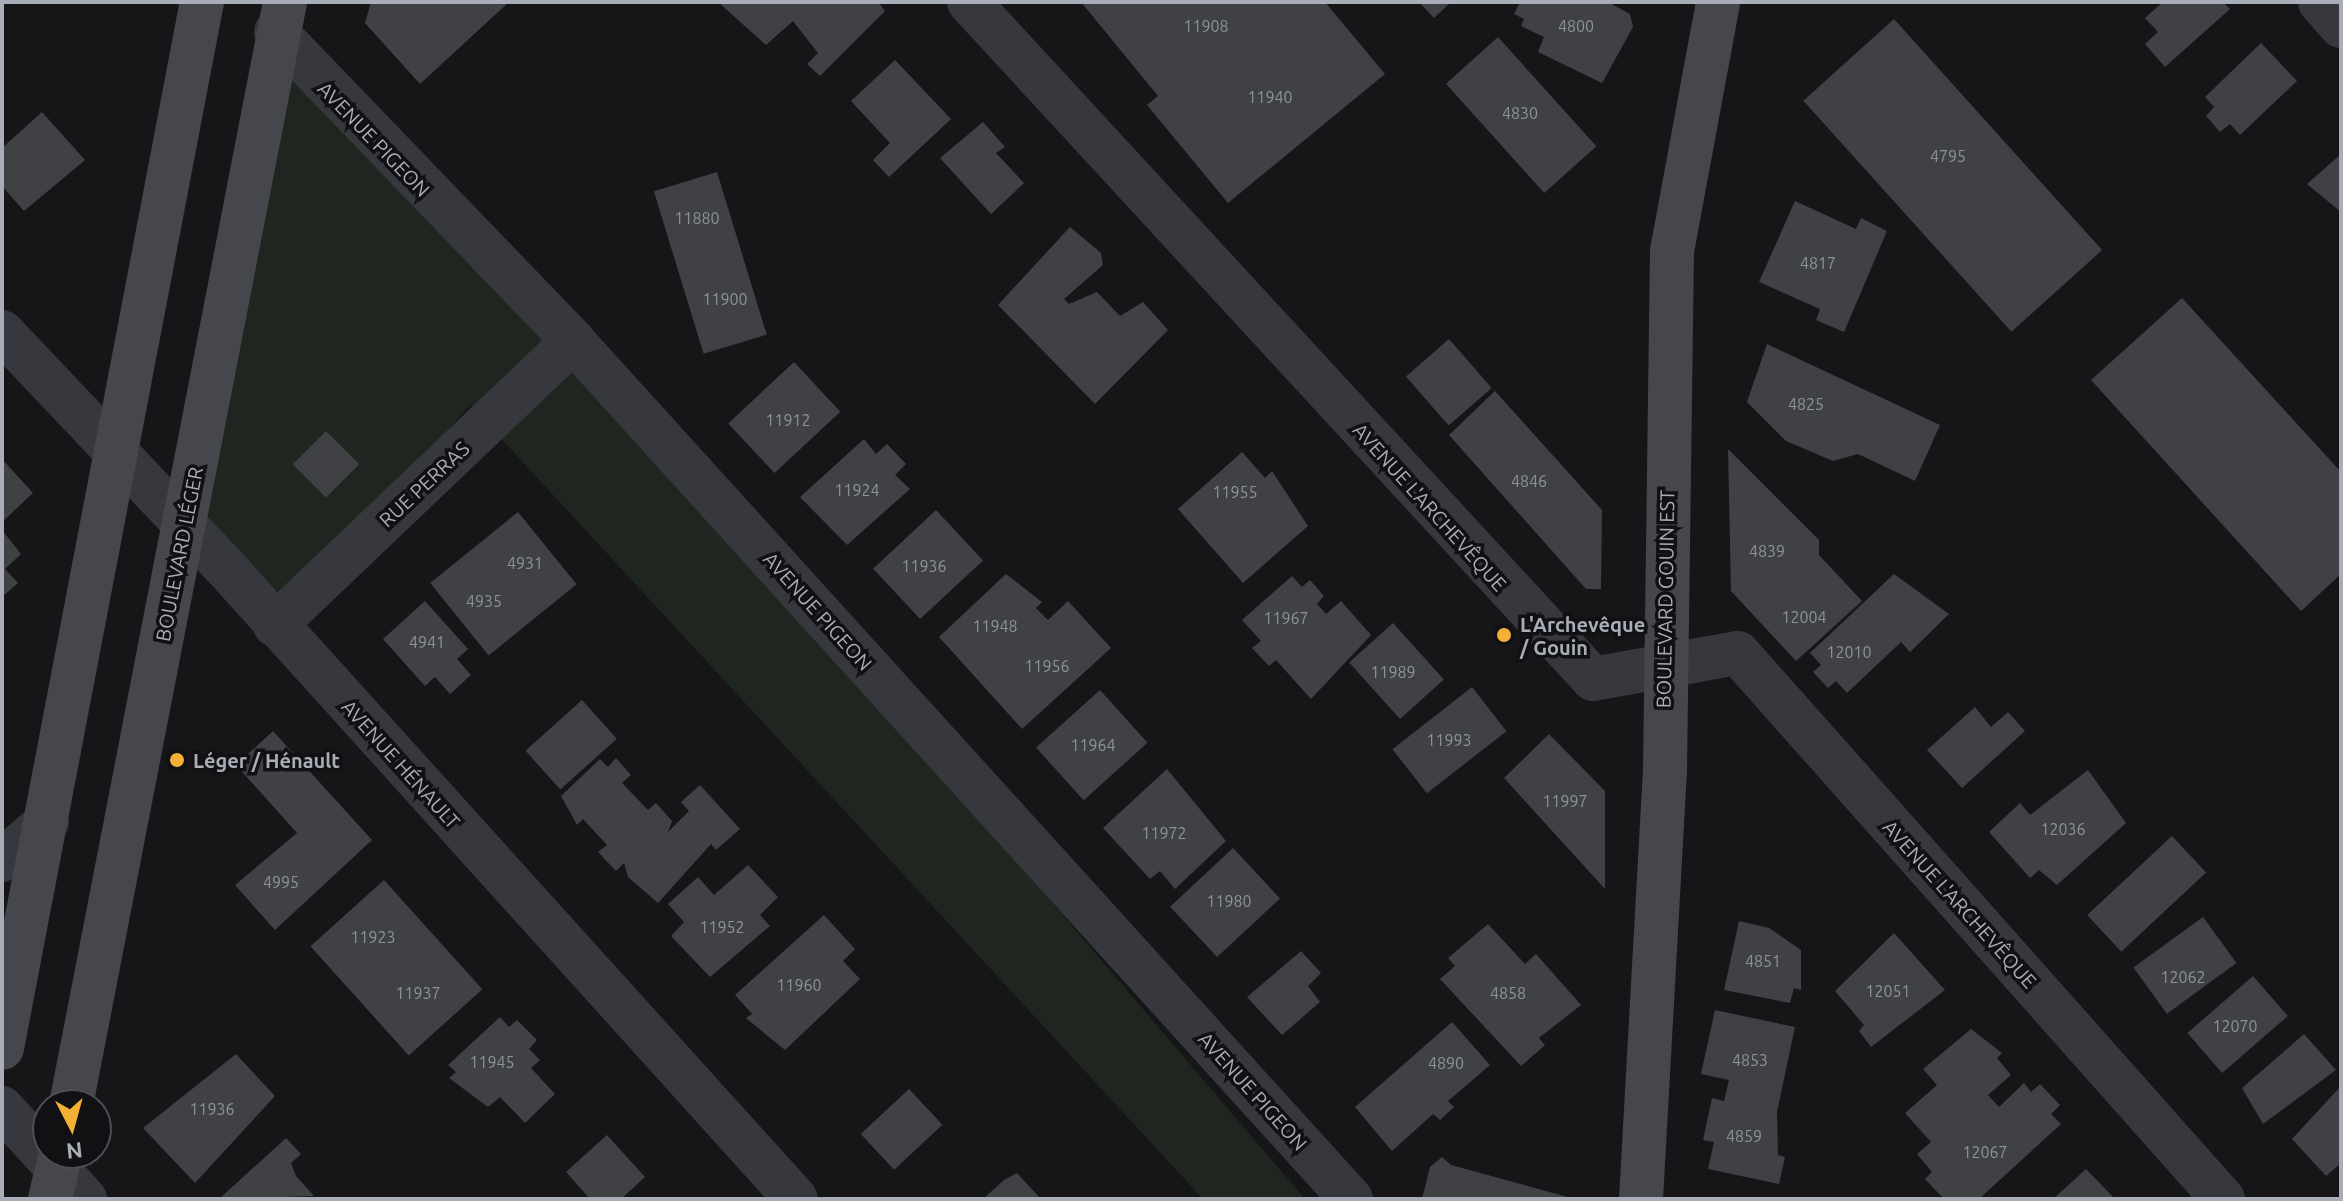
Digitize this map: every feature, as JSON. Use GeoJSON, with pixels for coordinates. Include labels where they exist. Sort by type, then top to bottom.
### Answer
{"type":"FeatureCollection","features":[{"type":"Feature","properties":{"kind":"main road"},"geometry":{"type":"LineString","coordinates":[[2,1048],[202,2]]}},
{"type":"Feature","properties":{"kind":"main road","name":"BOULEVARD GOUIN EST"},"geometry":{"type":"LineString","coordinates":[[1641,1199],[1665,770],[1663,667],[1672,251],[1718,2]]}},
{"type":"Feature","properties":{"kind":"main road","name":"BOULEVARD LÉGER"},"geometry":{"type":"LineString","coordinates":[[74,1089],[281,17]]}},
{"type":"Feature","properties":{"kind":"street","name":"AVENUE L'ARCHEVÊQUE"},"geometry":{"type":"LineString","coordinates":[[969,2],[1593,679],[1738,653],[2223,1199]]}},
{"type":"Feature","properties":{"kind":"street"},"geometry":{"type":"LineString","coordinates":[[2320,2],[2341,26]]}},
{"type":"Feature","properties":{"kind":"street","name":"AVENUE PIGEON"},"geometry":{"type":"LineString","coordinates":[[281,17],[1351,1199]]}},
{"type":"Feature","properties":{"kind":"street","name":"AVENUE HÉNAULT"},"geometry":{"type":"LineString","coordinates":[[2,332],[185,524],[796,1199]]}},
{"type":"Feature","properties":{"kind":"street","name":"RUE PERRAS"},"geometry":{"type":"LineString","coordinates":[[275,625],[573,341]]}},
{"type":"Feature","properties":{"kind":"street"},"geometry":{"type":"LineString","coordinates":[[2,860],[47,822]]}},
{"type":"Feature","properties":{"kind":"street"},"geometry":{"type":"LineString","coordinates":[[2,1108],[64,1179]]}},
{"type":"Feature","properties":{"kind":"shaded area"},"geometry":{"type":"Polygon","coordinates":[[[276,32],[573,341],[1305,1199],[1203,1199],[470,405],[275,625],[185,524],[276,32]]]}},
{"type":"Feature","properties":{"kind":"building"},"geometry":{"type":"Polygon","coordinates":[[[371,2],[509,2],[420,84],[365,23],[371,2]]]}},
{"type":"Feature","properties":{"kind":"building"},"geometry":{"type":"Polygon","coordinates":[[[718,2],[878,2],[885,11],[820,76],[807,64],[818,53],[793,21],[766,45],[718,2]]]}},
{"type":"Feature","properties":{"kind":"building"},"geometry":{"type":"Polygon","coordinates":[[[1081,2],[1325,2],[1385,74],[1228,203],[1147,105],[1158,96],[1081,2]]]}},
{"type":"Feature","properties":{"kind":"building"},"geometry":{"type":"Polygon","coordinates":[[[1419,2],[1451,2],[1434,18],[1419,2]]]}},
{"type":"Feature","properties":{"kind":"building"},"geometry":{"type":"Polygon","coordinates":[[[1520,2],[1608,2],[1630,14],[1633,27],[1602,83],[1538,52],[1544,37],[1521,26],[1524,19],[1514,14],[1520,2]]]}},
{"type":"Feature","properties":{"kind":"building"},"geometry":{"type":"Polygon","coordinates":[[[2163,2],[2223,2],[2230,9],[2165,67],[2145,44],[2158,32],[2145,18],[2163,2]]]}},
{"type":"Feature","properties":{"kind":"building"},"geometry":{"type":"Polygon","coordinates":[[[1894,19],[2102,250],[2011,332],[1803,101],[1894,19]]]}},
{"type":"Feature","properties":{"kind":"building"},"geometry":{"type":"Polygon","coordinates":[[[1498,37],[1596,146],[1544,193],[1446,84],[1498,37]]]}},
{"type":"Feature","properties":{"kind":"building"},"geometry":{"type":"Polygon","coordinates":[[[2261,43],[2297,81],[2240,135],[2230,124],[2220,132],[2206,116],[2214,107],[2205,97],[2261,43]]]}},
{"type":"Feature","properties":{"kind":"building"},"geometry":{"type":"Polygon","coordinates":[[[895,60],[951,119],[889,177],[873,160],[890,143],[851,101],[895,60]]]}},
{"type":"Feature","properties":{"kind":"building"},"geometry":{"type":"Polygon","coordinates":[[[42,112],[85,160],[24,211],[2,186],[2,148],[42,112]]]}},
{"type":"Feature","properties":{"kind":"building"},"geometry":{"type":"Polygon","coordinates":[[[983,122],[1005,147],[996,153],[1024,183],[991,214],[940,158],[983,122]]]}},
{"type":"Feature","properties":{"kind":"building"},"geometry":{"type":"Polygon","coordinates":[[[2341,154],[2341,212],[2307,184],[2341,154]]]}},
{"type":"Feature","properties":{"kind":"building"},"geometry":{"type":"Polygon","coordinates":[[[717,172],[767,335],[704,354],[654,191],[717,172]]]}},
{"type":"Feature","properties":{"kind":"building"},"geometry":{"type":"Polygon","coordinates":[[[1795,201],[1856,229],[1861,218],[1887,231],[1844,332],[1816,320],[1820,309],[1759,282],[1795,201]]]}},
{"type":"Feature","properties":{"kind":"building"},"geometry":{"type":"Polygon","coordinates":[[[1070,227],[1101,253],[1103,265],[1064,299],[1069,304],[1097,292],[1120,316],[1143,302],[1168,330],[1095,404],[998,305],[1070,227]]]}},
{"type":"Feature","properties":{"kind":"building"},"geometry":{"type":"Polygon","coordinates":[[[2182,298],[2341,472],[2341,574],[2301,611],[2091,380],[2182,298]]]}},
{"type":"Feature","properties":{"kind":"building"},"geometry":{"type":"Polygon","coordinates":[[[1449,339],[1492,388],[1449,425],[1406,376],[1449,339]]]}},
{"type":"Feature","properties":{"kind":"building"},"geometry":{"type":"Polygon","coordinates":[[[1767,344],[1940,425],[1915,481],[1858,454],[1833,461],[1786,441],[1747,402],[1767,344]]]}},
{"type":"Feature","properties":{"kind":"building"},"geometry":{"type":"Polygon","coordinates":[[[794,362],[840,412],[775,473],[728,423],[794,362]]]}},
{"type":"Feature","properties":{"kind":"building"},"geometry":{"type":"Polygon","coordinates":[[[1495,391],[1602,510],[1601,589],[1586,589],[1449,435],[1495,391]]]}},
{"type":"Feature","properties":{"kind":"building"},"geometry":{"type":"Polygon","coordinates":[[[326,431],[359,464],[326,497],[293,464],[326,431]]]}},
{"type":"Feature","properties":{"kind":"building"},"geometry":{"type":"Polygon","coordinates":[[[864,439],[876,454],[887,444],[906,464],[895,475],[910,489],[847,545],[800,497],[864,439]]]}},
{"type":"Feature","properties":{"kind":"building"},"geometry":{"type":"Polygon","coordinates":[[[1728,449],[1819,540],[1819,555],[1862,601],[1796,661],[1731,591],[1728,449]]]}},
{"type":"Feature","properties":{"kind":"building"},"geometry":{"type":"Polygon","coordinates":[[[1242,452],[1265,478],[1272,471],[1308,526],[1243,583],[1178,509],[1242,452]]]}},
{"type":"Feature","properties":{"kind":"building"},"geometry":{"type":"Polygon","coordinates":[[[2,459],[33,493],[2,522],[2,459]]]}},
{"type":"Feature","properties":{"kind":"building"},"geometry":{"type":"Polygon","coordinates":[[[936,510],[983,560],[920,619],[873,569],[936,510]]]}},
{"type":"Feature","properties":{"kind":"building"},"geometry":{"type":"Polygon","coordinates":[[[518,512],[577,584],[489,655],[430,583],[518,512]]]}},
{"type":"Feature","properties":{"kind":"building"},"geometry":{"type":"Polygon","coordinates":[[[2,530],[21,554],[5,569],[18,583],[2,597],[2,530]]]}},
{"type":"Feature","properties":{"kind":"building"},"geometry":{"type":"Polygon","coordinates":[[[1006,574],[1042,602],[1036,608],[1048,620],[1068,601],[1111,648],[1022,729],[939,637],[1006,574]]]}},
{"type":"Feature","properties":{"kind":"building"},"geometry":{"type":"Polygon","coordinates":[[[1894,574],[1949,614],[1910,652],[1901,642],[1847,693],[1836,681],[1828,688],[1813,672],[1821,665],[1810,653],[1894,574]]]}},
{"type":"Feature","properties":{"kind":"building"},"geometry":{"type":"Polygon","coordinates":[[[1292,576],[1302,587],[1310,580],[1324,596],[1317,604],[1326,614],[1341,601],[1371,635],[1311,699],[1276,660],[1269,666],[1252,648],[1261,641],[1242,620],[1292,576]]]}},
{"type":"Feature","properties":{"kind":"building"},"geometry":{"type":"Polygon","coordinates":[[[425,601],[468,649],[457,659],[471,675],[450,694],[435,677],[425,686],[383,639],[425,601]]]}},
{"type":"Feature","properties":{"kind":"building"},"geometry":{"type":"Polygon","coordinates":[[[1393,623],[1444,679],[1400,719],[1349,662],[1393,623]]]}},
{"type":"Feature","properties":{"kind":"building"},"geometry":{"type":"Polygon","coordinates":[[[1472,687],[1506,731],[1427,793],[1392,749],[1472,687]]]}},
{"type":"Feature","properties":{"kind":"building"},"geometry":{"type":"Polygon","coordinates":[[[1100,690],[1148,743],[1084,800],[1036,748],[1100,690]]]}},
{"type":"Feature","properties":{"kind":"building"},"geometry":{"type":"Polygon","coordinates":[[[582,700],[617,739],[560,789],[526,751],[582,700]]]}},
{"type":"Feature","properties":{"kind":"building"},"geometry":{"type":"Polygon","coordinates":[[[1975,707],[1991,727],[2008,712],[2025,731],[1962,788],[1927,750],[1975,707]]]}},
{"type":"Feature","properties":{"kind":"building"},"geometry":{"type":"Polygon","coordinates":[[[273,731],[372,840],[275,930],[235,885],[297,833],[236,765],[273,731]]]}},
{"type":"Feature","properties":{"kind":"building"},"geometry":{"type":"Polygon","coordinates":[[[1549,734],[1605,791],[1605,889],[1504,778],[1549,734]]]}},
{"type":"Feature","properties":{"kind":"building"},"geometry":{"type":"Polygon","coordinates":[[[616,758],[631,775],[622,783],[648,810],[656,803],[672,821],[668,832],[689,811],[681,802],[700,785],[740,829],[716,850],[711,844],[658,903],[628,877],[624,863],[616,871],[598,852],[607,845],[583,819],[577,825],[561,796],[600,759],[608,767],[616,758]]]}},
{"type":"Feature","properties":{"kind":"building"},"geometry":{"type":"Polygon","coordinates":[[[1167,769],[1226,841],[1175,889],[1160,871],[1150,879],[1103,828],[1167,769]]]}},
{"type":"Feature","properties":{"kind":"building"},"geometry":{"type":"Polygon","coordinates":[[[2088,770],[2126,823],[2057,885],[2039,870],[2030,878],[1989,832],[2020,803],[2030,815],[2088,770]]]}},
{"type":"Feature","properties":{"kind":"building"},"geometry":{"type":"Polygon","coordinates":[[[2172,836],[2206,873],[2121,952],[2087,915],[2172,836]]]}},
{"type":"Feature","properties":{"kind":"building"},"geometry":{"type":"Polygon","coordinates":[[[1233,848],[1280,898],[1217,957],[1170,907],[1233,848]]]}},
{"type":"Feature","properties":{"kind":"building"},"geometry":{"type":"Polygon","coordinates":[[[748,865],[778,897],[760,915],[770,926],[710,977],[671,936],[684,922],[668,904],[698,877],[714,895],[748,865]]]}},
{"type":"Feature","properties":{"kind":"building"},"geometry":{"type":"Polygon","coordinates":[[[384,880],[482,989],[409,1055],[310,946],[384,880]]]}},
{"type":"Feature","properties":{"kind":"building"},"geometry":{"type":"Polygon","coordinates":[[[824,915],[855,949],[843,961],[860,979],[785,1050],[746,1018],[752,1014],[735,995],[824,915]]]}},
{"type":"Feature","properties":{"kind":"building"},"geometry":{"type":"Polygon","coordinates":[[[2203,917],[2237,963],[2167,1014],[2133,968],[2203,917]]]}},
{"type":"Feature","properties":{"kind":"building"},"geometry":{"type":"Polygon","coordinates":[[[1739,921],[1769,928],[1801,950],[1801,990],[1794,988],[1790,1003],[1724,990],[1739,921]]]}},
{"type":"Feature","properties":{"kind":"building"},"geometry":{"type":"Polygon","coordinates":[[[1488,924],[1525,964],[1536,954],[1581,1005],[1539,1038],[1545,1045],[1521,1066],[1440,979],[1455,966],[1448,958],[1488,924]]]}},
{"type":"Feature","properties":{"kind":"building"},"geometry":{"type":"Polygon","coordinates":[[[1894,933],[1945,990],[1871,1047],[1859,1031],[1864,1025],[1835,991],[1894,933]]]}},
{"type":"Feature","properties":{"kind":"building"},"geometry":{"type":"Polygon","coordinates":[[[1301,951],[1321,973],[1308,986],[1320,1002],[1282,1035],[1247,997],[1301,951]]]}},
{"type":"Feature","properties":{"kind":"building"},"geometry":{"type":"Polygon","coordinates":[[[2253,976],[2288,1016],[2222,1073],[2187,1033],[2253,976]]]}},
{"type":"Feature","properties":{"kind":"building"},"geometry":{"type":"Polygon","coordinates":[[[1715,1010],[1795,1027],[1777,1112],[1778,1155],[1785,1157],[1779,1184],[1708,1169],[1714,1142],[1703,1140],[1712,1098],[1724,1101],[1729,1080],[1701,1074],[1715,1010]]]}},
{"type":"Feature","properties":{"kind":"building"},"geometry":{"type":"Polygon","coordinates":[[[500,1017],[509,1027],[517,1020],[537,1040],[529,1049],[540,1060],[531,1068],[555,1094],[525,1123],[500,1097],[488,1107],[449,1078],[456,1072],[448,1065],[500,1017]]]}},
{"type":"Feature","properties":{"kind":"building"},"geometry":{"type":"Polygon","coordinates":[[[1452,1022],[1490,1065],[1448,1101],[1454,1107],[1440,1120],[1433,1114],[1392,1151],[1355,1107],[1452,1022]]]}},
{"type":"Feature","properties":{"kind":"building"},"geometry":{"type":"Polygon","coordinates":[[[1971,1029],[2002,1053],[1997,1058],[2011,1075],[1988,1095],[1999,1107],[2024,1083],[2031,1092],[2040,1084],[2060,1105],[2051,1114],[2061,1124],[1979,1199],[1944,1199],[1925,1179],[1932,1172],[1917,1154],[1931,1142],[1905,1113],[1937,1085],[1923,1069],[1971,1029]]]}},
{"type":"Feature","properties":{"kind":"building"},"geometry":{"type":"Polygon","coordinates":[[[2304,1034],[2336,1070],[2263,1124],[2242,1088],[2304,1034]]]}},
{"type":"Feature","properties":{"kind":"building"},"geometry":{"type":"Polygon","coordinates":[[[236,1054],[275,1096],[195,1183],[143,1128],[236,1054]]]}},
{"type":"Feature","properties":{"kind":"building"},"geometry":{"type":"Polygon","coordinates":[[[2341,1086],[2341,1163],[2326,1176],[2292,1139],[2341,1086]]]}},
{"type":"Feature","properties":{"kind":"building"},"geometry":{"type":"Polygon","coordinates":[[[909,1089],[942,1125],[894,1170],[861,1134],[909,1089]]]}},
{"type":"Feature","properties":{"kind":"building"},"geometry":{"type":"Polygon","coordinates":[[[607,1135],[645,1177],[621,1199],[590,1199],[566,1172],[607,1135]]]}},
{"type":"Feature","properties":{"kind":"building"},"geometry":{"type":"Polygon","coordinates":[[[286,1138],[301,1154],[291,1163],[296,1176],[314,1196],[219,1199],[286,1138]]]}},
{"type":"Feature","properties":{"kind":"building"},"geometry":{"type":"Polygon","coordinates":[[[1442,1157],[1451,1165],[1575,1199],[1422,1199],[1430,1167],[1442,1157]]]}},
{"type":"Feature","properties":{"kind":"building"},"geometry":{"type":"Polygon","coordinates":[[[2086,1169],[2115,1199],[2053,1199],[2086,1169]]]}},
{"type":"Feature","properties":{"kind":"building"},"geometry":{"type":"Polygon","coordinates":[[[1017,1173],[1041,1199],[983,1199],[1004,1180],[1017,1173]]]}},
{"type":"Feature","properties":{"kind":"place","name":"L'Archevêque / Gouin"},"geometry":{"type":"Point","coordinates":[1504,635]}},
{"type":"Feature","properties":{"kind":"place","name":"Léger / Hénault"},"geometry":{"type":"Point","coordinates":[177,760]}}]}
